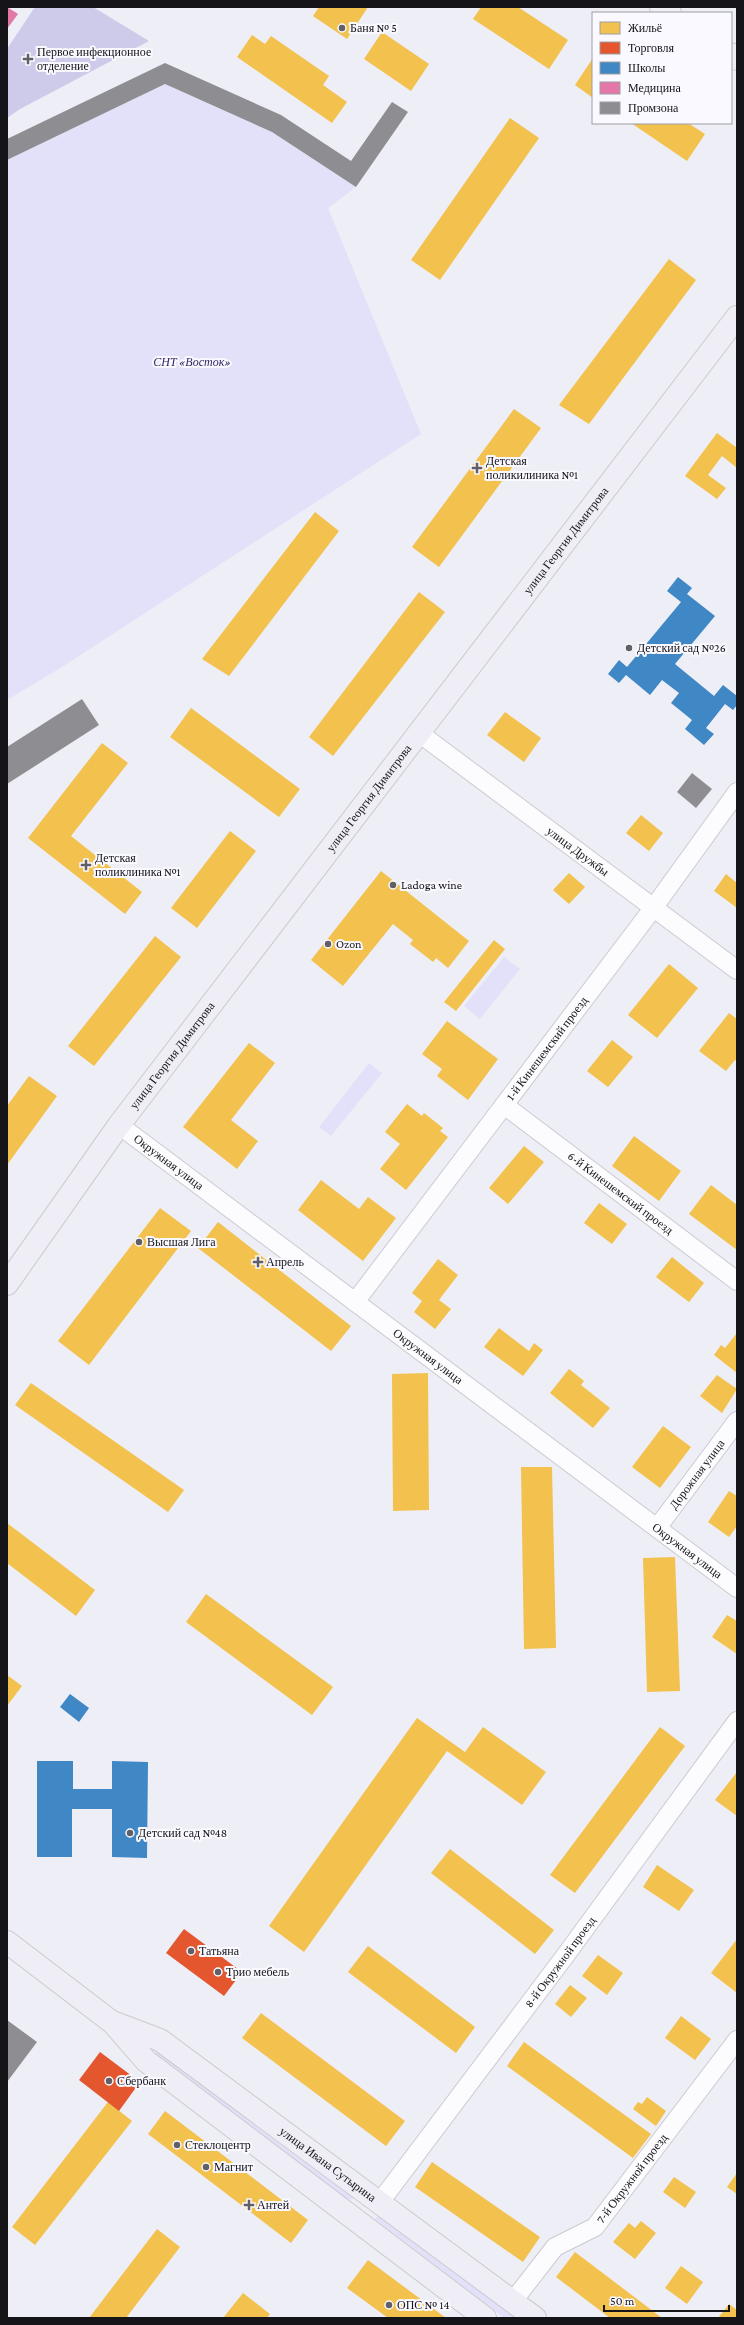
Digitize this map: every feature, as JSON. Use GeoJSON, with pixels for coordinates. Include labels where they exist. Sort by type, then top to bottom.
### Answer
{"type":"FeatureCollection","features":[{"type":"Feature","properties":{"kind":"main road","name":"улица Георгия Димитрова"},"geometry":{"type":"LineString","coordinates":[[7,1284],[119,1125],[737,317]]}},
{"type":"Feature","properties":{"kind":"main road","name":"улица Ивана Сутырина"},"geometry":{"type":"LineString","coordinates":[[7,1942],[113,2022],[146,2061],[485,2318]]}},
{"type":"Feature","properties":{"kind":"main road","name":"улица Ивана Сутырина"},"geometry":{"type":"LineString","coordinates":[[113,2022],[160,2040],[535,2318]]}},
{"type":"Feature","properties":{"kind":"main road"},"geometry":{"type":"LineString","coordinates":[[362,2225],[380,2202]]}},
{"type":"Feature","properties":{"kind":"street","name":"улица Дружбы"},"geometry":{"type":"LineString","coordinates":[[419,733],[737,970]]}},
{"type":"Feature","properties":{"kind":"street","name":"1-й Кинешемский проезд"},"geometry":{"type":"LineString","coordinates":[[355,1302],[654,907],[737,792]]}},
{"type":"Feature","properties":{"kind":"street","name":"6-й Кинешемский проезд"},"geometry":{"type":"LineString","coordinates":[[504,1106],[737,1281]]}},
{"type":"Feature","properties":{"kind":"street","name":"Окружная улица"},"geometry":{"type":"LineString","coordinates":[[119,1125],[737,1588]]}},
{"type":"Feature","properties":{"kind":"street","name":"Дорожная улица"},"geometry":{"type":"LineString","coordinates":[[657,1528],[737,1421]]}},
{"type":"Feature","properties":{"kind":"street","name":"8-й Окружной проезд"},"geometry":{"type":"LineString","coordinates":[[380,2202],[565,1956],[737,1722]]}},
{"type":"Feature","properties":{"kind":"street","name":"7-й Окружной проезд"},"geometry":{"type":"LineString","coordinates":[[513,2301],[555,2247],[595,2227],[737,2040]]}},
{"type":"Feature","properties":{"kind":"green space","name":"СНТ «Восток»"},"geometry":{"type":"Polygon","coordinates":[[[165,84],[272,132],[356,187],[328,208],[421,434],[62,667],[7,700],[7,160],[165,84]]]}},
{"type":"Feature","properties":{"kind":"green space"},"geometry":{"type":"Polygon","coordinates":[[[504,957],[520,969],[480,1019],[464,1006],[504,957]]]}},
{"type":"Feature","properties":{"kind":"green space"},"geometry":{"type":"Polygon","coordinates":[[[369,1063],[382,1073],[331,1136],[319,1127],[369,1063]]]}},
{"type":"Feature","properties":{"kind":"green space"},"geometry":{"type":"Polygon","coordinates":[[[159,2049],[354,2195],[353,2199],[346,2200],[154,2055],[159,2049]]]}},
{"type":"Feature","properties":{"kind":"green space"},"geometry":{"type":"Polygon","coordinates":[[[381,2212],[520,2318],[504,2318],[375,2219],[381,2212]]]}},
{"type":"Feature","properties":{"kind":"shaded area"},"geometry":{"type":"Polygon","coordinates":[[[35,7],[93,7],[149,41],[20,109],[7,118],[7,49],[35,7]]]}},
{"type":"Feature","properties":{"kind":"building: Жильё","name":"Баня № 5"},"geometry":{"type":"Polygon","coordinates":[[[319,7],[368,7],[347,39],[313,16],[319,7]]]}},
{"type":"Feature","properties":{"kind":"building: Жильё"},"geometry":{"type":"Polygon","coordinates":[[[481,7],[518,7],[568,40],[549,69],[473,19],[481,7]]]}},
{"type":"Feature","properties":{"kind":"building: Жильё"},"geometry":{"type":"Polygon","coordinates":[[[382,32],[429,64],[411,91],[364,59],[382,32]]]}},
{"type":"Feature","properties":{"kind":"building: Жильё"},"geometry":{"type":"Polygon","coordinates":[[[252,35],[265,44],[271,36],[329,76],[323,85],[347,102],[332,123],[237,57],[252,35]]]}},
{"type":"Feature","properties":{"kind":"building: Жильё"},"geometry":{"type":"Polygon","coordinates":[[[592,60],[592,97],[575,85],[592,60]]]}},
{"type":"Feature","properties":{"kind":"building: Жильё"},"geometry":{"type":"Polygon","coordinates":[[[510,118],[539,138],[440,280],[411,260],[510,118]]]}},
{"type":"Feature","properties":{"kind":"building: Жильё"},"geometry":{"type":"Polygon","coordinates":[[[632,124],[690,124],[705,134],[687,161],[632,124]]]}},
{"type":"Feature","properties":{"kind":"building: Жильё"},"geometry":{"type":"Polygon","coordinates":[[[669,259],[696,280],[589,424],[559,405],[669,259]]]}},
{"type":"Feature","properties":{"kind":"building: Жильё"},"geometry":{"type":"Polygon","coordinates":[[[514,409],[541,428],[439,567],[412,547],[514,409]]]}},
{"type":"Feature","properties":{"kind":"building: Жильё"},"geometry":{"type":"Polygon","coordinates":[[[717,433],[737,448],[737,468],[722,456],[708,475],[726,488],[717,499],[685,476],[717,433]]]}},
{"type":"Feature","properties":{"kind":"building: Жильё"},"geometry":{"type":"Polygon","coordinates":[[[315,512],[339,531],[229,676],[202,659],[315,512]]]}},
{"type":"Feature","properties":{"kind":"building: Жильё"},"geometry":{"type":"Polygon","coordinates":[[[419,592],[445,612],[333,756],[309,737],[419,592]]]}},
{"type":"Feature","properties":{"kind":"building: Жильё"},"geometry":{"type":"Polygon","coordinates":[[[191,708],[300,789],[279,817],[170,737],[191,708]]]}},
{"type":"Feature","properties":{"kind":"building: Жильё"},"geometry":{"type":"Polygon","coordinates":[[[505,712],[541,738],[524,762],[487,735],[505,712]]]}},
{"type":"Feature","properties":{"kind":"building: Жильё"},"geometry":{"type":"Polygon","coordinates":[[[102,743],[128,763],[71,836],[142,892],[125,914],[28,838],[102,743]]]}},
{"type":"Feature","properties":{"kind":"building: Жильё"},"geometry":{"type":"Polygon","coordinates":[[[641,815],[663,833],[649,851],[626,833],[641,815]]]}},
{"type":"Feature","properties":{"kind":"building: Жильё"},"geometry":{"type":"Polygon","coordinates":[[[230,831],[256,851],[197,928],[171,908],[230,831]]]}},
{"type":"Feature","properties":{"kind":"building: Жильё"},"geometry":{"type":"Polygon","coordinates":[[[381,871],[469,941],[448,968],[436,958],[433,962],[410,944],[413,940],[393,924],[343,986],[311,960],[381,871]]]}},
{"type":"Feature","properties":{"kind":"building: Жильё"},"geometry":{"type":"Polygon","coordinates":[[[569,873],[585,887],[569,904],[553,890],[569,873]]]}},
{"type":"Feature","properties":{"kind":"building: Жильё"},"geometry":{"type":"Polygon","coordinates":[[[726,874],[737,883],[737,908],[714,891],[726,874]]]}},
{"type":"Feature","properties":{"kind":"building: Жильё"},"geometry":{"type":"Polygon","coordinates":[[[155,936],[181,957],[94,1066],[68,1046],[155,936]]]}},
{"type":"Feature","properties":{"kind":"building: Жильё"},"geometry":{"type":"Polygon","coordinates":[[[494,940],[505,949],[456,1011],[444,1002],[494,940]]]}},
{"type":"Feature","properties":{"kind":"building: Жильё"},"geometry":{"type":"Polygon","coordinates":[[[669,964],[698,988],[657,1038],[628,1015],[669,964]]]}},
{"type":"Feature","properties":{"kind":"building: Жильё"},"geometry":{"type":"Polygon","coordinates":[[[729,1013],[737,1019],[737,1061],[735,1060],[726,1071],[699,1051],[729,1013]]]}},
{"type":"Feature","properties":{"kind":"building: Жильё"},"geometry":{"type":"Polygon","coordinates":[[[447,1021],[498,1059],[468,1100],[437,1076],[442,1069],[422,1054],[447,1021]]]}},
{"type":"Feature","properties":{"kind":"building: Жильё"},"geometry":{"type":"Polygon","coordinates":[[[612,1040],[633,1057],[608,1087],[587,1071],[612,1040]]]}},
{"type":"Feature","properties":{"kind":"building: Жильё"},"geometry":{"type":"Polygon","coordinates":[[[249,1043],[275,1063],[231,1120],[258,1141],[237,1169],[183,1127],[249,1043]]]}},
{"type":"Feature","properties":{"kind":"building: Жильё"},"geometry":{"type":"Polygon","coordinates":[[[29,1076],[57,1096],[7,1165],[7,1106],[29,1076]]]}},
{"type":"Feature","properties":{"kind":"building: Жильё"},"geometry":{"type":"Polygon","coordinates":[[[407,1104],[422,1116],[424,1113],[443,1128],[440,1131],[448,1137],[406,1190],[380,1169],[400,1144],[385,1132],[407,1104]]]}},
{"type":"Feature","properties":{"kind":"building: Жильё"},"geometry":{"type":"Polygon","coordinates":[[[634,1136],[681,1171],[659,1201],[612,1166],[634,1136]]]}},
{"type":"Feature","properties":{"kind":"building: Жильё"},"geometry":{"type":"Polygon","coordinates":[[[524,1146],[544,1162],[508,1204],[489,1188],[524,1146]]]}},
{"type":"Feature","properties":{"kind":"building: Жильё"},"geometry":{"type":"Polygon","coordinates":[[[321,1180],[359,1209],[368,1197],[396,1218],[363,1261],[298,1210],[321,1180]]]}},
{"type":"Feature","properties":{"kind":"building: Жильё"},"geometry":{"type":"Polygon","coordinates":[[[711,1185],[737,1205],[737,1250],[689,1214],[711,1185]]]}},
{"type":"Feature","properties":{"kind":"building: Жильё"},"geometry":{"type":"Polygon","coordinates":[[[599,1203],[627,1224],[612,1244],[584,1223],[599,1203]]]}},
{"type":"Feature","properties":{"kind":"building: Жильё"},"geometry":{"type":"Polygon","coordinates":[[[160,1208],[191,1231],[89,1365],[58,1341],[160,1208]]]}},
{"type":"Feature","properties":{"kind":"building: Жильё"},"geometry":{"type":"Polygon","coordinates":[[[218,1222],[351,1326],[331,1351],[198,1248],[218,1222]]]}},
{"type":"Feature","properties":{"kind":"building: Жильё"},"geometry":{"type":"Polygon","coordinates":[[[672,1257],[704,1283],[689,1302],[656,1277],[672,1257]]]}},
{"type":"Feature","properties":{"kind":"building: Жильё"},"geometry":{"type":"Polygon","coordinates":[[[438,1259],[458,1275],[439,1300],[451,1309],[435,1329],[414,1312],[422,1301],[412,1293],[438,1259]]]}},
{"type":"Feature","properties":{"kind":"building: Жильё"},"geometry":{"type":"Polygon","coordinates":[[[499,1328],[529,1351],[534,1343],[543,1350],[523,1376],[484,1347],[499,1328]]]}},
{"type":"Feature","properties":{"kind":"building: Жильё"},"geometry":{"type":"Polygon","coordinates":[[[737,1333],[737,1373],[714,1355],[721,1345],[725,1348],[737,1333]]]}},
{"type":"Feature","properties":{"kind":"building: Жильё"},"geometry":{"type":"Polygon","coordinates":[[[569,1369],[584,1381],[581,1385],[610,1408],[593,1428],[550,1393],[569,1369]]]}},
{"type":"Feature","properties":{"kind":"building: Жильё"},"geometry":{"type":"Polygon","coordinates":[[[428,1373],[429,1510],[393,1511],[392,1374],[428,1373]]]}},
{"type":"Feature","properties":{"kind":"building: Жильё"},"geometry":{"type":"Polygon","coordinates":[[[717,1375],[737,1389],[722,1413],[700,1396],[717,1375]]]}},
{"type":"Feature","properties":{"kind":"building: Жильё"},"geometry":{"type":"Polygon","coordinates":[[[31,1383],[184,1490],[168,1512],[15,1405],[31,1383]]]}},
{"type":"Feature","properties":{"kind":"building: Жильё"},"geometry":{"type":"Polygon","coordinates":[[[663,1426],[691,1447],[660,1488],[632,1467],[663,1426]]]}},
{"type":"Feature","properties":{"kind":"building: Жильё"},"geometry":{"type":"Polygon","coordinates":[[[521,1467],[552,1467],[556,1648],[524,1649],[521,1467]]]}},
{"type":"Feature","properties":{"kind":"building: Жильё"},"geometry":{"type":"Polygon","coordinates":[[[729,1491],[737,1496],[737,1526],[729,1537],[708,1522],[729,1491]]]}},
{"type":"Feature","properties":{"kind":"building: Жильё"},"geometry":{"type":"Polygon","coordinates":[[[7,1523],[95,1590],[76,1616],[7,1563],[7,1523]]]}},
{"type":"Feature","properties":{"kind":"building: Жильё"},"geometry":{"type":"Polygon","coordinates":[[[675,1557],[680,1691],[647,1692],[643,1558],[675,1557]]]}},
{"type":"Feature","properties":{"kind":"building: Жильё"},"geometry":{"type":"Polygon","coordinates":[[[206,1594],[333,1687],[312,1715],[186,1622],[206,1594]]]}},
{"type":"Feature","properties":{"kind":"building: Жильё"},"geometry":{"type":"Polygon","coordinates":[[[727,1615],[737,1621],[737,1654],[712,1637],[727,1615]]]}},
{"type":"Feature","properties":{"kind":"building: Жильё"},"geometry":{"type":"Polygon","coordinates":[[[7,1675],[22,1686],[7,1706],[7,1675]]]}},
{"type":"Feature","properties":{"kind":"building: Жильё"},"geometry":{"type":"Polygon","coordinates":[[[417,1718],[465,1752],[483,1727],[546,1772],[522,1805],[447,1751],[304,1952],[269,1926],[417,1718]]]}},
{"type":"Feature","properties":{"kind":"building: Жильё"},"geometry":{"type":"Polygon","coordinates":[[[660,1727],[685,1746],[575,1893],[550,1875],[660,1727]]]}},
{"type":"Feature","properties":{"kind":"building: Жильё"},"geometry":{"type":"Polygon","coordinates":[[[737,1772],[737,1816],[715,1800],[737,1772]]]}},
{"type":"Feature","properties":{"kind":"building: Жильё"},"geometry":{"type":"Polygon","coordinates":[[[450,1849],[554,1930],[535,1954],[431,1873],[450,1849]]]}},
{"type":"Feature","properties":{"kind":"building: Жильё"},"geometry":{"type":"Polygon","coordinates":[[[657,1865],[694,1890],[679,1911],[643,1887],[657,1865]]]}},
{"type":"Feature","properties":{"kind":"building: Жильё"},"geometry":{"type":"Polygon","coordinates":[[[737,1939],[737,1993],[711,1973],[737,1939]]]}},
{"type":"Feature","properties":{"kind":"building: Жильё"},"geometry":{"type":"Polygon","coordinates":[[[368,1946],[475,2027],[456,2053],[348,1972],[368,1946]]]}},
{"type":"Feature","properties":{"kind":"building: Жильё"},"geometry":{"type":"Polygon","coordinates":[[[598,1955],[623,1973],[607,1995],[582,1976],[598,1955]]]}},
{"type":"Feature","properties":{"kind":"building: Жильё"},"geometry":{"type":"Polygon","coordinates":[[[570,1985],[587,1998],[571,2017],[555,2004],[570,1985]]]}},
{"type":"Feature","properties":{"kind":"building: Жильё"},"geometry":{"type":"Polygon","coordinates":[[[261,2013],[405,2121],[386,2146],[242,2038],[261,2013]]]}},
{"type":"Feature","properties":{"kind":"building: Жильё"},"geometry":{"type":"Polygon","coordinates":[[[681,2016],[711,2039],[695,2060],[665,2038],[681,2016]]]}},
{"type":"Feature","properties":{"kind":"building: Жильё"},"geometry":{"type":"Polygon","coordinates":[[[524,2042],[651,2134],[633,2158],[507,2066],[524,2042]]]}},
{"type":"Feature","properties":{"kind":"building: Жильё"},"geometry":{"type":"Polygon","coordinates":[[[647,2097],[666,2111],[656,2126],[633,2109],[638,2102],[642,2104],[647,2097]]]}},
{"type":"Feature","properties":{"kind":"building: Жильё"},"geometry":{"type":"Polygon","coordinates":[[[108,2102],[132,2121],[35,2245],[12,2227],[108,2102]]]}},
{"type":"Feature","properties":{"kind":"building: Жильё"},"geometry":{"type":"Polygon","coordinates":[[[165,2111],[308,2220],[291,2243],[148,2134],[165,2111]]]}},
{"type":"Feature","properties":{"kind":"building: Жильё"},"geometry":{"type":"Polygon","coordinates":[[[432,2162],[540,2237],[523,2262],[415,2187],[432,2162]]]}},
{"type":"Feature","properties":{"kind":"building: Жильё"},"geometry":{"type":"Polygon","coordinates":[[[737,2173],[737,2194],[727,2187],[737,2173]]]}},
{"type":"Feature","properties":{"kind":"building: Жильё"},"geometry":{"type":"Polygon","coordinates":[[[674,2177],[696,2192],[685,2208],[663,2192],[674,2177]]]}},
{"type":"Feature","properties":{"kind":"building: Жильё"},"geometry":{"type":"Polygon","coordinates":[[[641,2221],[656,2233],[635,2259],[613,2242],[629,2223],[635,2228],[641,2221]]]}},
{"type":"Feature","properties":{"kind":"building: Жильё"},"geometry":{"type":"Polygon","coordinates":[[[157,2229],[180,2247],[126,2318],[89,2318],[157,2229]]]}},
{"type":"Feature","properties":{"kind":"building: Жильё"},"geometry":{"type":"Polygon","coordinates":[[[575,2252],[662,2318],[610,2318],[556,2277],[575,2252]]]}},
{"type":"Feature","properties":{"kind":"building: Жильё"},"geometry":{"type":"Polygon","coordinates":[[[368,2260],[446,2318],[388,2318],[347,2288],[368,2260]]]}},
{"type":"Feature","properties":{"kind":"building: Жильё"},"geometry":{"type":"Polygon","coordinates":[[[681,2266],[703,2282],[687,2304],[665,2288],[681,2266]]]}},
{"type":"Feature","properties":{"kind":"building: Жильё"},"geometry":{"type":"Polygon","coordinates":[[[243,2293],[270,2314],[267,2318],[223,2318],[243,2293]]]}},
{"type":"Feature","properties":{"kind":"building: Жильё"},"geometry":{"type":"Polygon","coordinates":[[[729,2304],[737,2310],[737,2318],[718,2318],[729,2304]]]}},
{"type":"Feature","properties":{"kind":"building: Торговля"},"geometry":{"type":"Polygon","coordinates":[[[184,1929],[242,1972],[224,1996],[166,1953],[184,1929]]]}},
{"type":"Feature","properties":{"kind":"building: Торговля","name":"Сбербанк"},"geometry":{"type":"Polygon","coordinates":[[[100,2052],[140,2082],[119,2111],[79,2080],[100,2052]]]}},
{"type":"Feature","properties":{"kind":"building: Школы"},"geometry":{"type":"Polygon","coordinates":[[[678,577],[692,588],[687,594],[715,616],[675,664],[714,696],[723,685],[737,696],[737,705],[733,710],[725,704],[706,728],[714,734],[704,745],[685,729],[692,720],[671,703],[679,693],[662,680],[650,695],[626,675],[619,683],[608,674],[619,660],[627,667],[681,602],[667,591],[678,577]]]}},
{"type":"Feature","properties":{"kind":"building: Школы"},"geometry":{"type":"Polygon","coordinates":[[[70,1694],[89,1708],[79,1722],[60,1707],[70,1694]]]}},
{"type":"Feature","properties":{"kind":"building: Школы","name":"Детский сад №48"},"geometry":{"type":"Polygon","coordinates":[[[37,1761],[73,1761],[73,1789],[112,1789],[112,1761],[148,1762],[147,1858],[112,1857],[112,1809],[72,1809],[72,1857],[37,1857],[37,1761]]]}},
{"type":"Feature","properties":{"kind":"building: Медицина"},"geometry":{"type":"Polygon","coordinates":[[[7,7],[18,14],[7,29],[7,7]]]}},
{"type":"Feature","properties":{"kind":"building: Промзона"},"geometry":{"type":"Polygon","coordinates":[[[165,63],[281,115],[351,161],[392,102],[408,112],[356,187],[272,132],[165,84],[7,160],[7,139],[165,63]]]}},
{"type":"Feature","properties":{"kind":"building: Промзона"},"geometry":{"type":"Polygon","coordinates":[[[82,699],[99,725],[7,784],[7,747],[82,699]]]}},
{"type":"Feature","properties":{"kind":"building: Промзона"},"geometry":{"type":"Polygon","coordinates":[[[692,773],[712,789],[696,808],[677,792],[692,773]]]}},
{"type":"Feature","properties":{"kind":"building: Промзона"},"geometry":{"type":"Polygon","coordinates":[[[7,2020],[37,2042],[7,2082],[7,2020]]]}},
{"type":"Feature","properties":{"kind":"place","name":"Баня № 5"},"geometry":{"type":"Point","coordinates":[342,28]}},
{"type":"Feature","properties":{"kind":"place","name":"Первое инфекционное отделение"},"geometry":{"type":"Point","coordinates":[28,59]}},
{"type":"Feature","properties":{"kind":"place","name":"Детская поликилиника №1"},"geometry":{"type":"Point","coordinates":[477,468]}},
{"type":"Feature","properties":{"kind":"place","name":"Детский сад №26"},"geometry":{"type":"Point","coordinates":[629,648]}},
{"type":"Feature","properties":{"kind":"place","name":"Детская поликлиника №1"},"geometry":{"type":"Point","coordinates":[86,865]}},
{"type":"Feature","properties":{"kind":"place","name":"Ladoga wine"},"geometry":{"type":"Point","coordinates":[393,885]}},
{"type":"Feature","properties":{"kind":"place","name":"Ozon"},"geometry":{"type":"Point","coordinates":[328,944]}},
{"type":"Feature","properties":{"kind":"place","name":"Высшая Лига"},"geometry":{"type":"Point","coordinates":[139,1242]}},
{"type":"Feature","properties":{"kind":"place","name":"Апрель"},"geometry":{"type":"Point","coordinates":[258,1262]}},
{"type":"Feature","properties":{"kind":"place","name":"Детский сад №48"},"geometry":{"type":"Point","coordinates":[130,1833]}},
{"type":"Feature","properties":{"kind":"place","name":"Татьяна"},"geometry":{"type":"Point","coordinates":[191,1951]}},
{"type":"Feature","properties":{"kind":"place","name":"Трио мебель"},"geometry":{"type":"Point","coordinates":[218,1972]}},
{"type":"Feature","properties":{"kind":"place","name":"Сбербанк"},"geometry":{"type":"Point","coordinates":[109,2081]}},
{"type":"Feature","properties":{"kind":"place","name":"Стеклоцентр"},"geometry":{"type":"Point","coordinates":[177,2145]}},
{"type":"Feature","properties":{"kind":"place","name":"Магнит"},"geometry":{"type":"Point","coordinates":[206,2167]}},
{"type":"Feature","properties":{"kind":"place","name":"Антей"},"geometry":{"type":"Point","coordinates":[249,2205]}},
{"type":"Feature","properties":{"kind":"place","name":"ОПС № 14"},"geometry":{"type":"Point","coordinates":[389,2305]}}]}
